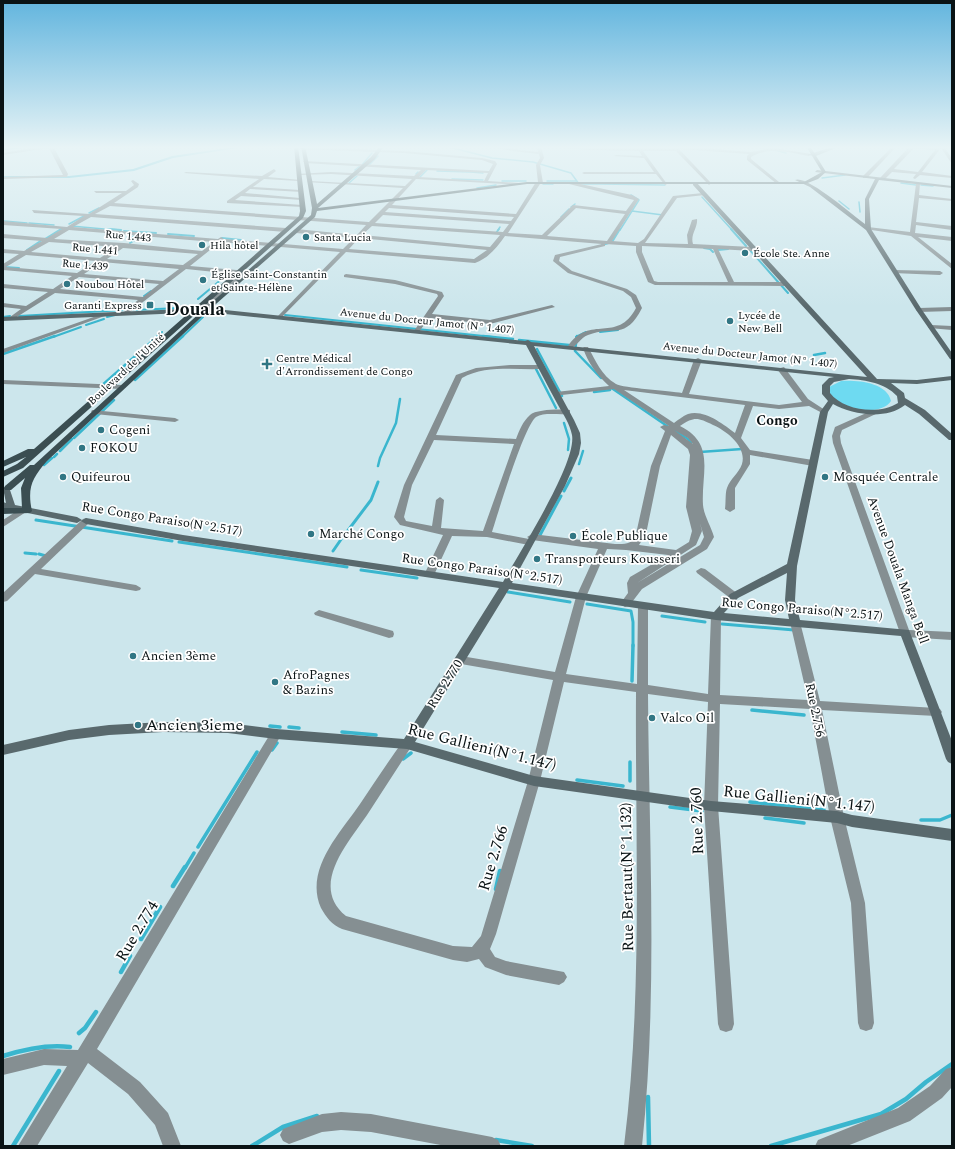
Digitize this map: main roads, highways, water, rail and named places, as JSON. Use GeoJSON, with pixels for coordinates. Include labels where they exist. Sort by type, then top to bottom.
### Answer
{"type":"FeatureCollection","features":[{"type":"Feature","properties":{"kind":"main road","name":"Boulevard de l'Unité"},"geometry":{"type":"LineString","coordinates":[[44,459],[206,310],[270,243],[303,214],[301,200]]}},
{"type":"Feature","properties":{"kind":"main road"},"geometry":{"type":"LineString","coordinates":[[306,200],[307,205],[315,209],[402,200]]}},
{"type":"Feature","properties":{"kind":"main road"},"geometry":{"type":"LineString","coordinates":[[313,200],[315,209]]}},
{"type":"Feature","properties":{"kind":"main road"},"geometry":{"type":"LineString","coordinates":[[315,209],[326,200]]}},
{"type":"Feature","properties":{"kind":"main road","name":"Boulevard de l'Unité"},"geometry":{"type":"LineString","coordinates":[[43,444],[142,358],[195,309],[310,219],[315,209]]}},
{"type":"Feature","properties":{"kind":"main road"},"geometry":{"type":"LineString","coordinates":[[3,464],[43,444]]}},
{"type":"Feature","properties":{"kind":"main road"},"geometry":{"type":"LineString","coordinates":[[3,474],[20,466],[43,444]]}},
{"type":"Feature","properties":{"kind":"main road"},"geometry":{"type":"LineString","coordinates":[[6,490],[44,459]]}},
{"type":"Feature","properties":{"kind":"main road"},"geometry":{"type":"LineString","coordinates":[[23,510],[26,484],[31,474],[44,459]]}},
{"type":"Feature","properties":{"kind":"main road"},"geometry":{"type":"LineString","coordinates":[[3,479],[8,484],[6,490]]}},
{"type":"Feature","properties":{"kind":"waterway"},"geometry":{"type":"LineString","coordinates":[[632,211],[638,200]]}},
{"type":"Feature","properties":{"kind":"waterway"},"geometry":{"type":"LineString","coordinates":[[704,200],[732,230]]}},
{"type":"Feature","properties":{"kind":"waterway"},"geometry":{"type":"LineString","coordinates":[[839,201],[849,209]]}},
{"type":"Feature","properties":{"kind":"waterway"},"geometry":{"type":"LineString","coordinates":[[859,202],[860,212]]}},
{"type":"Feature","properties":{"kind":"waterway"},"geometry":{"type":"LineString","coordinates":[[571,207],[575,204]]}},
{"type":"Feature","properties":{"kind":"waterway"},"geometry":{"type":"LineString","coordinates":[[89,213],[99,208]]}},
{"type":"Feature","properties":{"kind":"waterway"},"geometry":{"type":"LineString","coordinates":[[561,217],[569,209]]}},
{"type":"Feature","properties":{"kind":"waterway"},"geometry":{"type":"LineString","coordinates":[[620,230],[632,211]]}},
{"type":"Feature","properties":{"kind":"waterway"},"geometry":{"type":"LineString","coordinates":[[632,211],[663,215]]}},
{"type":"Feature","properties":{"kind":"waterway"},"geometry":{"type":"LineString","coordinates":[[69,224],[84,216]]}},
{"type":"Feature","properties":{"kind":"waterway"},"geometry":{"type":"LineString","coordinates":[[4,221],[27,223]]}},
{"type":"Feature","properties":{"kind":"waterway"},"geometry":{"type":"LineString","coordinates":[[29,223],[54,225]]}},
{"type":"Feature","properties":{"kind":"waterway"},"geometry":{"type":"LineString","coordinates":[[71,226],[104,229]]}},
{"type":"Feature","properties":{"kind":"waterway"},"geometry":{"type":"LineString","coordinates":[[45,239],[61,229]]}},
{"type":"Feature","properties":{"kind":"waterway"},"geometry":{"type":"LineString","coordinates":[[107,229],[121,230],[109,229]]}},
{"type":"Feature","properties":{"kind":"waterway"},"geometry":{"type":"LineString","coordinates":[[496,233],[499,229]]}},
{"type":"Feature","properties":{"kind":"waterway"},"geometry":{"type":"LineString","coordinates":[[602,245],[612,242],[620,229]]}},
{"type":"Feature","properties":{"kind":"waterway"},"geometry":{"type":"LineString","coordinates":[[731,229],[746,246]]}},
{"type":"Feature","properties":{"kind":"waterway"},"geometry":{"type":"LineString","coordinates":[[124,231],[156,233]]}},
{"type":"Feature","properties":{"kind":"waterway"},"geometry":{"type":"LineString","coordinates":[[129,240],[137,234]]}},
{"type":"Feature","properties":{"kind":"waterway"},"geometry":{"type":"LineString","coordinates":[[168,234],[194,236]]}},
{"type":"Feature","properties":{"kind":"waterway"},"geometry":{"type":"LineString","coordinates":[[130,243],[143,235]]}},
{"type":"Feature","properties":{"kind":"waterway"},"geometry":{"type":"LineString","coordinates":[[222,238],[241,240]]}},
{"type":"Feature","properties":{"kind":"waterway"},"geometry":{"type":"LineString","coordinates":[[27,250],[42,240]]}},
{"type":"Feature","properties":{"kind":"waterway"},"geometry":{"type":"LineString","coordinates":[[704,248],[710,249],[713,252]]}},
{"type":"Feature","properties":{"kind":"waterway"},"geometry":{"type":"LineString","coordinates":[[718,250],[728,249]]}},
{"type":"Feature","properties":{"kind":"waterway"},"geometry":{"type":"LineString","coordinates":[[749,249],[779,283]]}},
{"type":"Feature","properties":{"kind":"waterway"},"geometry":{"type":"LineString","coordinates":[[6,266],[5,267],[19,268]]}},
{"type":"Feature","properties":{"kind":"waterway"},"geometry":{"type":"LineString","coordinates":[[198,299],[229,273],[226,272]]}},
{"type":"Feature","properties":{"kind":"waterway"},"geometry":{"type":"LineString","coordinates":[[780,284],[788,293]]}},
{"type":"Feature","properties":{"kind":"waterway"},"geometry":{"type":"LineString","coordinates":[[144,296],[151,291]]}},
{"type":"Feature","properties":{"kind":"waterway"},"geometry":{"type":"LineString","coordinates":[[134,310],[180,308]]}},
{"type":"Feature","properties":{"kind":"waterway"},"geometry":{"type":"LineString","coordinates":[[19,316],[124,310]]}},
{"type":"Feature","properties":{"kind":"waterway"},"geometry":{"type":"LineString","coordinates":[[107,317],[115,315]]}},
{"type":"Feature","properties":{"kind":"waterway"},"geometry":{"type":"LineString","coordinates":[[285,315],[493,337]]}},
{"type":"Feature","properties":{"kind":"waterway"},"geometry":{"type":"LineString","coordinates":[[3,317],[10,316]]}},
{"type":"Feature","properties":{"kind":"waterway"},"geometry":{"type":"LineString","coordinates":[[182,337],[203,317]]}},
{"type":"Feature","properties":{"kind":"waterway"},"geometry":{"type":"LineString","coordinates":[[86,325],[104,319]]}},
{"type":"Feature","properties":{"kind":"waterway"},"geometry":{"type":"LineString","coordinates":[[53,337],[81,327]]}},
{"type":"Feature","properties":{"kind":"waterway"},"geometry":{"type":"LineString","coordinates":[[600,332],[618,330]]}},
{"type":"Feature","properties":{"kind":"waterway"},"geometry":{"type":"LineString","coordinates":[[158,336],[162,332]]}},
{"type":"Feature","properties":{"kind":"waterway"},"geometry":{"type":"LineString","coordinates":[[577,337],[586,332]]}},
{"type":"Feature","properties":{"kind":"waterway"},"geometry":{"type":"LineString","coordinates":[[3,354],[55,336]]}},
{"type":"Feature","properties":{"kind":"waterway"},"geometry":{"type":"LineString","coordinates":[[100,387],[158,336]]}},
{"type":"Feature","properties":{"kind":"waterway"},"geometry":{"type":"LineString","coordinates":[[135,380],[183,336]]}},
{"type":"Feature","properties":{"kind":"waterway"},"geometry":{"type":"LineString","coordinates":[[483,336],[493,337]]}},
{"type":"Feature","properties":{"kind":"waterway"},"geometry":{"type":"LineString","coordinates":[[493,337],[513,339]]}},
{"type":"Feature","properties":{"kind":"waterway"},"geometry":{"type":"LineString","coordinates":[[577,337],[575,351],[601,378]]}},
{"type":"Feature","properties":{"kind":"waterway"},"geometry":{"type":"LineString","coordinates":[[519,340],[569,345]]}},
{"type":"Feature","properties":{"kind":"waterway"},"geometry":{"type":"LineString","coordinates":[[537,349],[562,396]]}},
{"type":"Feature","properties":{"kind":"waterway"},"geometry":{"type":"LineString","coordinates":[[814,355],[825,353]]}},
{"type":"Feature","properties":{"kind":"waterway"},"geometry":{"type":"LineString","coordinates":[[536,369],[556,408]]}},
{"type":"Feature","properties":{"kind":"waterway"},"geometry":{"type":"LineString","coordinates":[[610,387],[670,428]]}},
{"type":"Feature","properties":{"kind":"waterway"},"geometry":{"type":"LineString","coordinates":[[594,392],[610,390]]}},
{"type":"Feature","properties":{"kind":"waterway"},"geometry":{"type":"LineString","coordinates":[[378,466],[380,458],[396,423],[400,399]]}},
{"type":"Feature","properties":{"kind":"waterway"},"geometry":{"type":"LineString","coordinates":[[74,438],[114,400]]}},
{"type":"Feature","properties":{"kind":"waterway"},"geometry":{"type":"LineString","coordinates":[[564,423],[569,439],[568,450]]}},
{"type":"Feature","properties":{"kind":"waterway"},"geometry":{"type":"LineString","coordinates":[[675,431],[688,439],[691,443]]}},
{"type":"Feature","properties":{"kind":"waterway"},"geometry":{"type":"LineString","coordinates":[[60,451],[72,439]]}},
{"type":"Feature","properties":{"kind":"waterway"},"geometry":{"type":"LineString","coordinates":[[700,452],[742,449]]}},
{"type":"Feature","properties":{"kind":"waterway"},"geometry":{"type":"LineString","coordinates":[[579,464],[583,451]]}},
{"type":"Feature","properties":{"kind":"waterway"},"geometry":{"type":"LineString","coordinates":[[54,457],[57,454]]}},
{"type":"Feature","properties":{"kind":"waterway"},"geometry":{"type":"LineString","coordinates":[[44,465],[52,458]]}},
{"type":"Feature","properties":{"kind":"waterway"},"geometry":{"type":"LineString","coordinates":[[564,491],[571,478]]}},
{"type":"Feature","properties":{"kind":"waterway"},"geometry":{"type":"LineString","coordinates":[[343,537],[371,500],[378,482]]}},
{"type":"Feature","properties":{"kind":"waterway"},"geometry":{"type":"LineString","coordinates":[[539,537],[561,496]]}},
{"type":"Feature","properties":{"kind":"waterway"},"geometry":{"type":"LineString","coordinates":[[36,520],[172,541]]}},
{"type":"Feature","properties":{"kind":"waterway"},"geometry":{"type":"LineString","coordinates":[[333,551],[342,538]]}},
{"type":"Feature","properties":{"kind":"waterway"},"geometry":{"type":"LineString","coordinates":[[179,542],[347,567]]}},
{"type":"Feature","properties":{"kind":"waterway"},"geometry":{"type":"LineString","coordinates":[[25,553],[36,554]]}},
{"type":"Feature","properties":{"kind":"waterway"},"geometry":{"type":"LineString","coordinates":[[39,554],[46,556]]}},
{"type":"Feature","properties":{"kind":"waterway"},"geometry":{"type":"LineString","coordinates":[[361,570],[417,578]]}},
{"type":"Feature","properties":{"kind":"waterway"},"geometry":{"type":"LineString","coordinates":[[508,592],[570,602]]}},
{"type":"Feature","properties":{"kind":"waterway"},"geometry":{"type":"LineString","coordinates":[[587,604],[631,611],[633,622],[633,645]]}},
{"type":"Feature","properties":{"kind":"waterway"},"geometry":{"type":"LineString","coordinates":[[662,616],[705,622]]}},
{"type":"Feature","properties":{"kind":"waterway"},"geometry":{"type":"LineString","coordinates":[[722,624],[794,630]]}},
{"type":"Feature","properties":{"kind":"waterway"},"geometry":{"type":"LineString","coordinates":[[632,681],[633,645]]}},
{"type":"Feature","properties":{"kind":"waterway"},"geometry":{"type":"LineString","coordinates":[[752,710],[804,715]]}},
{"type":"Feature","properties":{"kind":"waterway"},"geometry":{"type":"LineString","coordinates":[[270,726],[280,727]]}},
{"type":"Feature","properties":{"kind":"waterway"},"geometry":{"type":"LineString","coordinates":[[289,727],[299,728]]}},
{"type":"Feature","properties":{"kind":"waterway"},"geometry":{"type":"LineString","coordinates":[[342,732],[376,735]]}},
{"type":"Feature","properties":{"kind":"waterway"},"geometry":{"type":"LineString","coordinates":[[272,750],[277,743]]}},
{"type":"Feature","properties":{"kind":"waterway"},"geometry":{"type":"LineString","coordinates":[[198,847],[257,752]]}},
{"type":"Feature","properties":{"kind":"waterway"},"geometry":{"type":"LineString","coordinates":[[403,759],[411,753]]}},
{"type":"Feature","properties":{"kind":"waterway"},"geometry":{"type":"LineString","coordinates":[[630,762],[630,781]]}},
{"type":"Feature","properties":{"kind":"waterway"},"geometry":{"type":"LineString","coordinates":[[577,780],[623,786]]}},
{"type":"Feature","properties":{"kind":"waterway"},"geometry":{"type":"LineString","coordinates":[[750,802],[824,810]]}},
{"type":"Feature","properties":{"kind":"waterway"},"geometry":{"type":"LineString","coordinates":[[670,807],[702,811]]}},
{"type":"Feature","properties":{"kind":"waterway"},"geometry":{"type":"LineString","coordinates":[[921,820],[940,820],[952,815]]}},
{"type":"Feature","properties":{"kind":"waterway"},"geometry":{"type":"LineString","coordinates":[[765,818],[804,823]]}},
{"type":"Feature","properties":{"kind":"waterway"},"geometry":{"type":"LineString","coordinates":[[185,868],[194,853]]}},
{"type":"Feature","properties":{"kind":"waterway"},"geometry":{"type":"LineString","coordinates":[[173,886],[185,867]]}},
{"type":"Feature","properties":{"kind":"waterway"},"geometry":{"type":"LineString","coordinates":[[496,889],[500,871]]}},
{"type":"Feature","properties":{"kind":"waterway"},"geometry":{"type":"LineString","coordinates":[[141,939],[160,907]]}},
{"type":"Feature","properties":{"kind":"waterway"},"geometry":{"type":"LineString","coordinates":[[121,972],[130,956]]}},
{"type":"Feature","properties":{"kind":"waterway"},"geometry":{"type":"LineString","coordinates":[[79,1033],[85,1028],[96,1012]]}},
{"type":"Feature","properties":{"kind":"waterway"},"geometry":{"type":"LineString","coordinates":[[3,1056],[36,1048],[53,1046],[70,1047]]}},
{"type":"Feature","properties":{"kind":"waterway"},"geometry":{"type":"LineString","coordinates":[[771,1146],[881,1114],[906,1099],[926,1082],[952,1064]]}},
{"type":"Feature","properties":{"kind":"waterway"},"geometry":{"type":"LineString","coordinates":[[13,1146],[59,1071]]}},
{"type":"Feature","properties":{"kind":"waterway"},"geometry":{"type":"LineString","coordinates":[[648,1097],[649,1146]]}},
{"type":"Feature","properties":{"kind":"waterway"},"geometry":{"type":"LineString","coordinates":[[252,1146],[283,1127],[317,1116]]}},
{"type":"Feature","properties":{"kind":"waterway"},"geometry":{"type":"LineString","coordinates":[[496,1140],[532,1146]]}},
{"type":"Feature","properties":{"kind":"place","name":"Santa Lucia"},"geometry":{"type":"Point","coordinates":[306,237]}},
{"type":"Feature","properties":{"kind":"place","name":"Hila hôtel"},"geometry":{"type":"Point","coordinates":[202,245]}},
{"type":"Feature","properties":{"kind":"place","name":"École Ste. Anne"},"geometry":{"type":"Point","coordinates":[745,253]}},
{"type":"Feature","properties":{"kind":"place","name":"Église Saint-Constantin et Sainte-Hélène"},"geometry":{"type":"Point","coordinates":[203,280]}},
{"type":"Feature","properties":{"kind":"place","name":"Noubou Hôtel"},"geometry":{"type":"Point","coordinates":[67,284]}},
{"type":"Feature","properties":{"kind":"place","name":"Garanti Express"},"geometry":{"type":"Point","coordinates":[150,305]}},
{"type":"Feature","properties":{"kind":"place","name":"Lycée de New Bell"},"geometry":{"type":"Point","coordinates":[730,321]}},
{"type":"Feature","properties":{"kind":"place","name":"Centre Médical d'Arrondissement de Congo"},"geometry":{"type":"Point","coordinates":[267,364]}},
{"type":"Feature","properties":{"kind":"place","name":"Cogeni"},"geometry":{"type":"Point","coordinates":[101,430]}},
{"type":"Feature","properties":{"kind":"place","name":"FOKOU"},"geometry":{"type":"Point","coordinates":[82,448]}},
{"type":"Feature","properties":{"kind":"place","name":"Quifeurou"},"geometry":{"type":"Point","coordinates":[63,477]}},
{"type":"Feature","properties":{"kind":"place","name":"Mosquée Centrale"},"geometry":{"type":"Point","coordinates":[825,477]}},
{"type":"Feature","properties":{"kind":"place","name":"Marché Congo"},"geometry":{"type":"Point","coordinates":[311,534]}},
{"type":"Feature","properties":{"kind":"place","name":"École Publique"},"geometry":{"type":"Point","coordinates":[573,536]}},
{"type":"Feature","properties":{"kind":"place","name":"Transporteurs Kousseri"},"geometry":{"type":"Point","coordinates":[537,559]}},
{"type":"Feature","properties":{"kind":"place","name":"Ancien 3ème"},"geometry":{"type":"Point","coordinates":[133,656]}},
{"type":"Feature","properties":{"kind":"place","name":"AfroPagnes & Bazins"},"geometry":{"type":"Point","coordinates":[275,682]}},
{"type":"Feature","properties":{"kind":"place","name":"Valco Oil"},"geometry":{"type":"Point","coordinates":[652,718]}},
{"type":"Feature","properties":{"kind":"place","name":"Ancien 3ieme"},"geometry":{"type":"Point","coordinates":[138,725]}},
{"type":"Feature","properties":{"kind":"district","name":"Douala"},"geometry":{"type":"Point","coordinates":[195,309]}},
{"type":"Feature","properties":{"kind":"district","name":"Congo"},"geometry":{"type":"Point","coordinates":[777,420]}}]}
